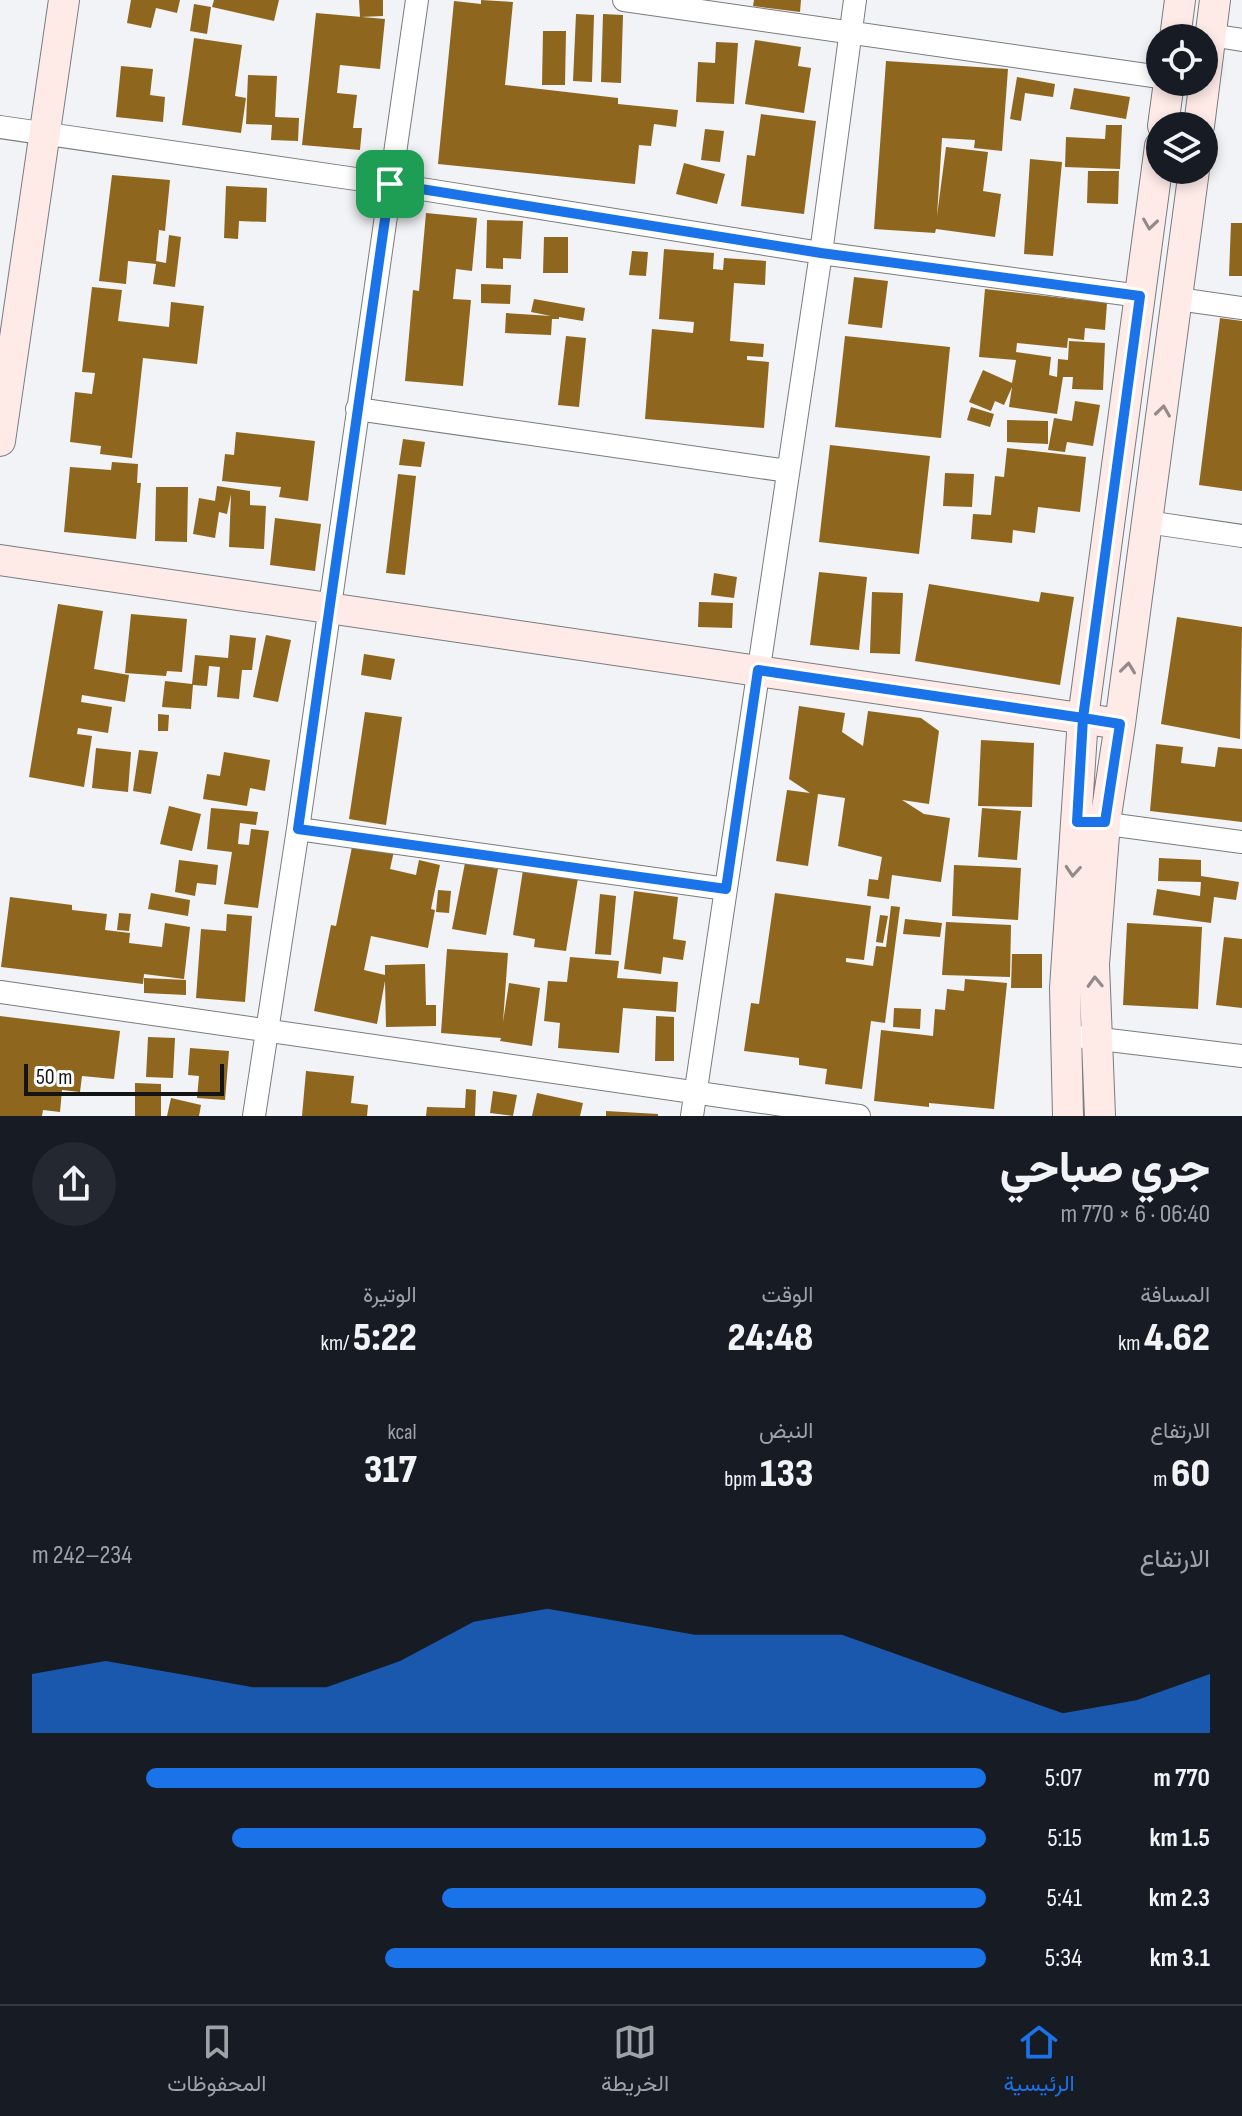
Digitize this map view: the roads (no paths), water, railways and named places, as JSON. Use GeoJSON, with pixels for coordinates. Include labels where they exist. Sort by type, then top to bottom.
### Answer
{"type":"FeatureCollection","features":[{"type":"Feature","properties":{"kind":"main road"},"geometry":{"type":"LineString","coordinates":[[0,441],[64,0]]}},
{"type":"Feature","properties":{"kind":"main road"},"geometry":{"type":"LineString","coordinates":[[1177,24],[1180,0]]}},
{"type":"Feature","properties":{"kind":"main road"},"geometry":{"type":"LineString","coordinates":[[1212,24],[1215,0]]}},
{"type":"Feature","properties":{"kind":"main road"},"geometry":{"type":"LineString","coordinates":[[1100,1116],[1091,822],[1083,718],[1155,184]]}},
{"type":"Feature","properties":{"kind":"main road"},"geometry":{"type":"LineString","coordinates":[[1068,1116],[1065,988],[1091,822],[1120,724],[1192,184]]}},
{"type":"Feature","properties":{"kind":"main road"},"geometry":{"type":"LineString","coordinates":[[0,560],[1120,724]]}},
{"type":"Feature","properties":{"kind":"street"},"geometry":{"type":"LineString","coordinates":[[254,1116],[417,0]]}},
{"type":"Feature","properties":{"kind":"street"},"geometry":{"type":"LineString","coordinates":[[624,0],[1146,75]]}},
{"type":"Feature","properties":{"kind":"street"},"geometry":{"type":"LineString","coordinates":[[692,1116],[821,253],[855,0]]}},
{"type":"Feature","properties":{"kind":"street"},"geometry":{"type":"LineString","coordinates":[[1218,36],[1242,40]]}},
{"type":"Feature","properties":{"kind":"street"},"geometry":{"type":"LineString","coordinates":[[0,127],[390,184],[821,253],[1140,296]]}},
{"type":"Feature","properties":{"kind":"street"},"geometry":{"type":"LineString","coordinates":[[1178,299],[1242,308]]}},
{"type":"Feature","properties":{"kind":"street"},"geometry":{"type":"LineString","coordinates":[[357,409],[788,471]]}},
{"type":"Feature","properties":{"kind":"street"},"geometry":{"type":"LineString","coordinates":[[1147,522],[1242,536]]}},
{"type":"Feature","properties":{"kind":"street"},"geometry":{"type":"LineString","coordinates":[[1091,822],[1242,842]]}},
{"type":"Feature","properties":{"kind":"street"},"geometry":{"type":"LineString","coordinates":[[298,829],[726,889]]}},
{"type":"Feature","properties":{"kind":"street"},"geometry":{"type":"LineString","coordinates":[[0,992],[859,1116]]}},
{"type":"Feature","properties":{"kind":"street"},"geometry":{"type":"LineString","coordinates":[[1067,1033],[1242,1056]]}}]}
